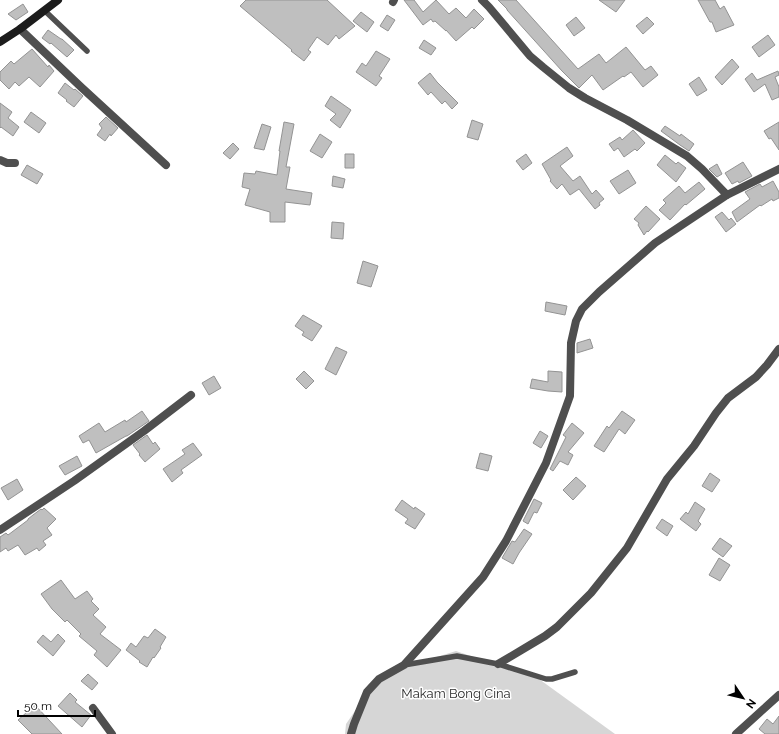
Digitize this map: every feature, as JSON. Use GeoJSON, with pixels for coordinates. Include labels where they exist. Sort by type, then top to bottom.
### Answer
{"type":"FeatureCollection","features":[{"type":"Feature","properties":{"kind":"main road"},"geometry":{"type":"LineString","coordinates":[[0,42],[45,11],[58,0]]}},
{"type":"Feature","properties":{"kind":"street"},"geometry":{"type":"LineString","coordinates":[[482,0],[490,7],[530,56],[569,88],[627,120],[687,156],[727,195]]}},
{"type":"Feature","properties":{"kind":"street"},"geometry":{"type":"LineString","coordinates":[[20,29],[166,165]]}},
{"type":"Feature","properties":{"kind":"street"},"geometry":{"type":"LineString","coordinates":[[0,160],[7,163],[15,163]]}},
{"type":"Feature","properties":{"kind":"street"},"geometry":{"type":"LineString","coordinates":[[351,734],[366,692],[379,679],[404,665],[483,577],[506,540],[546,463],[570,396],[571,343],[576,321],[582,309],[599,292],[655,243],[727,195],[779,169]]}},
{"type":"Feature","properties":{"kind":"street"},"geometry":{"type":"LineString","coordinates":[[498,664],[545,636],[557,627],[592,594],[627,548],[667,479],[694,446],[716,413],[728,398],[756,377],[767,366],[779,349]]}},
{"type":"Feature","properties":{"kind":"street"},"geometry":{"type":"LineString","coordinates":[[0,530],[74,481],[144,431],[190,395]]}},
{"type":"Feature","properties":{"kind":"street"},"geometry":{"type":"LineString","coordinates":[[736,734],[778,697]]}},
{"type":"Feature","properties":{"kind":"street"},"geometry":{"type":"LineString","coordinates":[[93,708],[112,734]]}},
{"type":"Feature","properties":{"kind":"lane"},"geometry":{"type":"LineString","coordinates":[[45,11],[87,51]]}},
{"type":"Feature","properties":{"kind":"lane"},"geometry":{"type":"LineString","coordinates":[[404,665],[457,656],[498,664],[546,679],[552,679],[575,672]]}},
{"type":"Feature","properties":{"kind":"green space","name":"Makam Bong Cina"},"geometry":{"type":"Polygon","coordinates":[[[456,651],[539,679],[615,734],[345,734],[346,724],[379,676],[456,651]]]}},
{"type":"Feature","properties":{"kind":"building"},"geometry":{"type":"Polygon","coordinates":[[[246,0],[327,0],[355,26],[339,39],[336,35],[328,45],[317,37],[308,50],[311,52],[304,61],[240,6],[246,0]]]}},
{"type":"Feature","properties":{"kind":"building"},"geometry":{"type":"Polygon","coordinates":[[[404,0],[414,0],[423,12],[436,0],[449,14],[456,8],[466,18],[474,9],[484,19],[474,29],[472,27],[456,41],[446,30],[435,21],[433,22],[431,19],[423,25],[404,0]]]}},
{"type":"Feature","properties":{"kind":"building"},"geometry":{"type":"Polygon","coordinates":[[[498,0],[516,0],[578,69],[599,54],[606,63],[626,47],[645,70],[651,66],[658,75],[643,87],[631,72],[603,90],[592,75],[579,88],[498,0]]]}},
{"type":"Feature","properties":{"kind":"building"},"geometry":{"type":"Polygon","coordinates":[[[599,0],[625,0],[616,12],[599,0]]]}},
{"type":"Feature","properties":{"kind":"building"},"geometry":{"type":"Polygon","coordinates":[[[698,0],[715,0],[720,9],[724,6],[734,25],[716,32],[712,22],[710,22],[698,0]]]}},
{"type":"Feature","properties":{"kind":"building"},"geometry":{"type":"Polygon","coordinates":[[[23,4],[28,12],[16,20],[8,14],[23,4]]]}},
{"type":"Feature","properties":{"kind":"building"},"geometry":{"type":"Polygon","coordinates":[[[361,12],[374,22],[367,32],[353,21],[361,12]]]}},
{"type":"Feature","properties":{"kind":"building"},"geometry":{"type":"Polygon","coordinates":[[[387,15],[395,20],[388,31],[380,26],[387,15]]]}},
{"type":"Feature","properties":{"kind":"building"},"geometry":{"type":"Polygon","coordinates":[[[576,17],[585,28],[574,36],[566,25],[576,17]]]}},
{"type":"Feature","properties":{"kind":"building"},"geometry":{"type":"Polygon","coordinates":[[[647,17],[654,24],[643,34],[636,26],[647,17]]]}},
{"type":"Feature","properties":{"kind":"building"},"geometry":{"type":"Polygon","coordinates":[[[48,30],[62,39],[74,50],[67,57],[51,43],[50,44],[42,38],[48,30]]]}},
{"type":"Feature","properties":{"kind":"building"},"geometry":{"type":"Polygon","coordinates":[[[768,35],[775,45],[759,57],[752,47],[768,35]]]}},
{"type":"Feature","properties":{"kind":"building"},"geometry":{"type":"Polygon","coordinates":[[[424,40],[436,48],[431,55],[419,48],[424,40]]]}},
{"type":"Feature","properties":{"kind":"building"},"geometry":{"type":"Polygon","coordinates":[[[32,49],[48,67],[49,65],[54,71],[40,87],[29,77],[19,86],[15,82],[9,89],[0,80],[0,72],[11,61],[14,64],[32,49]]]}},
{"type":"Feature","properties":{"kind":"building"},"geometry":{"type":"Polygon","coordinates":[[[376,51],[390,59],[379,76],[382,78],[376,86],[356,72],[362,63],[366,66],[376,51]]]}},
{"type":"Feature","properties":{"kind":"building"},"geometry":{"type":"Polygon","coordinates":[[[732,59],[739,67],[722,85],[715,77],[732,59]]]}},
{"type":"Feature","properties":{"kind":"building"},"geometry":{"type":"Polygon","coordinates":[[[778,71],[779,75],[775,77],[779,87],[779,97],[772,100],[765,84],[754,92],[745,79],[752,73],[757,80],[778,71]]]}},
{"type":"Feature","properties":{"kind":"building"},"geometry":{"type":"Polygon","coordinates":[[[430,73],[458,103],[452,109],[445,101],[442,104],[431,92],[428,95],[418,83],[430,73]]]}},
{"type":"Feature","properties":{"kind":"building"},"geometry":{"type":"Polygon","coordinates":[[[699,77],[707,90],[697,96],[689,84],[699,77]]]}},
{"type":"Feature","properties":{"kind":"building"},"geometry":{"type":"Polygon","coordinates":[[[65,83],[83,96],[74,107],[58,93],[65,83]]]}},
{"type":"Feature","properties":{"kind":"building"},"geometry":{"type":"Polygon","coordinates":[[[331,96],[351,110],[340,128],[330,120],[336,114],[325,106],[331,96]]]}},
{"type":"Feature","properties":{"kind":"building"},"geometry":{"type":"Polygon","coordinates":[[[0,103],[12,112],[8,118],[19,127],[13,136],[1,127],[0,128],[0,103]]]}},
{"type":"Feature","properties":{"kind":"building"},"geometry":{"type":"Polygon","coordinates":[[[31,112],[46,123],[39,133],[24,122],[31,112]]]}},
{"type":"Feature","properties":{"kind":"building"},"geometry":{"type":"Polygon","coordinates":[[[106,117],[118,128],[111,136],[110,134],[105,141],[97,135],[102,128],[99,124],[106,117]]]}},
{"type":"Feature","properties":{"kind":"building"},"geometry":{"type":"Polygon","coordinates":[[[472,120],[483,124],[478,140],[467,137],[472,120]]]}},
{"type":"Feature","properties":{"kind":"building"},"geometry":{"type":"Polygon","coordinates":[[[284,122],[294,124],[286,167],[290,167],[286,189],[312,193],[310,205],[285,202],[285,222],[270,222],[270,212],[245,205],[250,189],[242,187],[244,173],[255,174],[256,171],[277,175],[284,122]]]}},
{"type":"Feature","properties":{"kind":"building"},"geometry":{"type":"Polygon","coordinates":[[[779,122],[779,150],[764,131],[779,122]]]}},
{"type":"Feature","properties":{"kind":"building"},"geometry":{"type":"Polygon","coordinates":[[[262,124],[271,127],[264,150],[254,148],[262,124]]]}},
{"type":"Feature","properties":{"kind":"building"},"geometry":{"type":"Polygon","coordinates":[[[665,126],[680,136],[681,134],[694,144],[689,151],[661,131],[665,126]]]}},
{"type":"Feature","properties":{"kind":"building"},"geometry":{"type":"Polygon","coordinates":[[[633,130],[645,143],[637,151],[635,149],[624,157],[618,148],[614,151],[609,144],[620,137],[622,140],[633,130]]]}},
{"type":"Feature","properties":{"kind":"building"},"geometry":{"type":"Polygon","coordinates":[[[320,134],[332,142],[322,158],[310,151],[320,134]]]}},
{"type":"Feature","properties":{"kind":"building"},"geometry":{"type":"Polygon","coordinates":[[[233,143],[239,149],[230,159],[223,153],[233,143]]]}},
{"type":"Feature","properties":{"kind":"building"},"geometry":{"type":"Polygon","coordinates":[[[567,147],[573,156],[560,166],[573,181],[580,176],[592,194],[596,190],[604,199],[595,209],[579,189],[570,195],[562,184],[557,189],[550,181],[551,180],[542,164],[567,147]]]}},
{"type":"Feature","properties":{"kind":"building"},"geometry":{"type":"Polygon","coordinates":[[[345,154],[354,154],[354,168],[345,168],[345,154]]]}},
{"type":"Feature","properties":{"kind":"building"},"geometry":{"type":"Polygon","coordinates":[[[526,154],[532,163],[523,170],[516,161],[526,154]]]}},
{"type":"Feature","properties":{"kind":"building"},"geometry":{"type":"Polygon","coordinates":[[[665,155],[676,164],[678,162],[686,168],[676,182],[657,165],[665,155]]]}},
{"type":"Feature","properties":{"kind":"building"},"geometry":{"type":"Polygon","coordinates":[[[743,162],[752,176],[739,183],[738,181],[732,184],[725,173],[743,162]]]}},
{"type":"Feature","properties":{"kind":"building"},"geometry":{"type":"Polygon","coordinates":[[[717,164],[722,174],[717,177],[709,169],[717,164]]]}},
{"type":"Feature","properties":{"kind":"building"},"geometry":{"type":"Polygon","coordinates":[[[27,165],[43,174],[37,184],[21,175],[27,165]]]}},
{"type":"Feature","properties":{"kind":"building"},"geometry":{"type":"Polygon","coordinates":[[[628,170],[636,183],[619,194],[610,181],[628,170]]]}},
{"type":"Feature","properties":{"kind":"building"},"geometry":{"type":"Polygon","coordinates":[[[333,176],[345,179],[343,188],[332,186],[333,176]]]}},
{"type":"Feature","properties":{"kind":"building"},"geometry":{"type":"Polygon","coordinates":[[[773,181],[779,192],[779,198],[773,201],[772,199],[761,206],[760,205],[737,222],[732,212],[750,199],[745,192],[760,184],[762,187],[773,181]]]}},
{"type":"Feature","properties":{"kind":"building"},"geometry":{"type":"Polygon","coordinates":[[[699,182],[705,189],[686,205],[685,204],[670,220],[659,210],[666,203],[663,200],[679,186],[685,193],[699,182]]]}},
{"type":"Feature","properties":{"kind":"building"},"geometry":{"type":"Polygon","coordinates":[[[646,206],[660,219],[644,235],[638,225],[639,223],[634,219],[646,206]]]}},
{"type":"Feature","properties":{"kind":"building"},"geometry":{"type":"Polygon","coordinates":[[[722,212],[729,220],[731,218],[736,224],[726,232],[715,217],[722,212]]]}},
{"type":"Feature","properties":{"kind":"building"},"geometry":{"type":"Polygon","coordinates":[[[332,222],[344,223],[343,239],[331,238],[332,222]]]}},
{"type":"Feature","properties":{"kind":"building"},"geometry":{"type":"Polygon","coordinates":[[[363,261],[378,266],[371,287],[357,283],[363,261]]]}},
{"type":"Feature","properties":{"kind":"building"},"geometry":{"type":"Polygon","coordinates":[[[546,302],[567,306],[565,315],[545,311],[546,302]]]}},
{"type":"Feature","properties":{"kind":"building"},"geometry":{"type":"Polygon","coordinates":[[[303,315],[322,326],[312,341],[302,335],[304,332],[295,326],[303,315]]]}},
{"type":"Feature","properties":{"kind":"building"},"geometry":{"type":"Polygon","coordinates":[[[590,339],[593,348],[577,353],[577,343],[590,339]]]}},
{"type":"Feature","properties":{"kind":"building"},"geometry":{"type":"Polygon","coordinates":[[[336,347],[347,352],[336,375],[325,369],[336,347]]]}},
{"type":"Feature","properties":{"kind":"building"},"geometry":{"type":"Polygon","coordinates":[[[304,371],[314,381],[306,389],[296,379],[304,371]]]}},
{"type":"Feature","properties":{"kind":"building"},"geometry":{"type":"Polygon","coordinates":[[[548,371],[562,372],[562,392],[530,388],[532,379],[548,382],[548,371]]]}},
{"type":"Feature","properties":{"kind":"building"},"geometry":{"type":"Polygon","coordinates":[[[214,376],[221,388],[209,395],[202,383],[214,376]]]}},
{"type":"Feature","properties":{"kind":"building"},"geometry":{"type":"Polygon","coordinates":[[[142,411],[149,421],[127,436],[96,453],[89,440],[83,443],[79,436],[99,423],[105,432],[125,420],[126,422],[142,411]]]}},
{"type":"Feature","properties":{"kind":"building"},"geometry":{"type":"Polygon","coordinates":[[[622,411],[635,420],[625,434],[619,429],[604,452],[594,446],[607,426],[609,428],[622,411]]]}},
{"type":"Feature","properties":{"kind":"building"},"geometry":{"type":"Polygon","coordinates":[[[572,423],[584,433],[568,452],[573,455],[568,465],[560,461],[553,471],[550,469],[566,437],[563,435],[572,423]]]}},
{"type":"Feature","properties":{"kind":"building"},"geometry":{"type":"Polygon","coordinates":[[[540,431],[548,436],[541,448],[533,443],[540,431]]]}},
{"type":"Feature","properties":{"kind":"building"},"geometry":{"type":"Polygon","coordinates":[[[147,435],[153,444],[155,442],[160,449],[145,462],[133,445],[147,435]]]}},
{"type":"Feature","properties":{"kind":"building"},"geometry":{"type":"Polygon","coordinates":[[[193,443],[202,455],[181,470],[183,473],[172,482],[163,469],[185,454],[182,450],[193,443]]]}},
{"type":"Feature","properties":{"kind":"building"},"geometry":{"type":"Polygon","coordinates":[[[480,453],[492,456],[488,471],[476,468],[480,453]]]}},
{"type":"Feature","properties":{"kind":"building"},"geometry":{"type":"Polygon","coordinates":[[[77,456],[82,466],[65,475],[59,466],[77,456]]]}},
{"type":"Feature","properties":{"kind":"building"},"geometry":{"type":"Polygon","coordinates":[[[710,473],[720,480],[712,492],[702,486],[710,473]]]}},
{"type":"Feature","properties":{"kind":"building"},"geometry":{"type":"Polygon","coordinates":[[[576,477],[586,486],[573,500],[563,490],[576,477]]]}},
{"type":"Feature","properties":{"kind":"building"},"geometry":{"type":"Polygon","coordinates":[[[17,479],[23,490],[8,500],[1,488],[17,479]]]}},
{"type":"Feature","properties":{"kind":"building"},"geometry":{"type":"Polygon","coordinates":[[[534,499],[542,503],[537,513],[534,512],[528,524],[523,521],[534,499]]]}},
{"type":"Feature","properties":{"kind":"building"},"geometry":{"type":"Polygon","coordinates":[[[402,500],[414,509],[415,507],[425,514],[415,529],[405,523],[408,519],[395,510],[402,500]]]}},
{"type":"Feature","properties":{"kind":"building"},"geometry":{"type":"Polygon","coordinates":[[[695,502],[705,509],[698,521],[701,524],[696,531],[680,519],[686,512],[688,514],[695,502]]]}},
{"type":"Feature","properties":{"kind":"building"},"geometry":{"type":"Polygon","coordinates":[[[44,508],[56,519],[47,528],[52,535],[43,541],[46,545],[39,551],[37,548],[25,555],[18,545],[8,551],[6,548],[0,552],[0,537],[6,533],[8,535],[44,508]]]}},
{"type":"Feature","properties":{"kind":"building"},"geometry":{"type":"Polygon","coordinates":[[[662,519],[673,526],[667,536],[656,528],[662,519]]]}},
{"type":"Feature","properties":{"kind":"building"},"geometry":{"type":"Polygon","coordinates":[[[524,529],[532,534],[513,564],[502,558],[512,541],[515,542],[524,529]]]}},
{"type":"Feature","properties":{"kind":"building"},"geometry":{"type":"Polygon","coordinates":[[[720,538],[732,546],[723,557],[712,549],[720,538]]]}},
{"type":"Feature","properties":{"kind":"building"},"geometry":{"type":"Polygon","coordinates":[[[719,558],[730,565],[720,581],[709,575],[719,558]]]}},
{"type":"Feature","properties":{"kind":"building"},"geometry":{"type":"Polygon","coordinates":[[[61,580],[75,599],[87,591],[93,599],[91,601],[99,609],[93,615],[106,627],[100,634],[121,650],[107,667],[94,655],[97,651],[79,636],[81,634],[67,620],[65,622],[52,609],[41,594],[61,580]]]}},
{"type":"Feature","properties":{"kind":"building"},"geometry":{"type":"Polygon","coordinates":[[[155,629],[166,637],[160,647],[161,648],[147,667],[126,650],[131,643],[136,647],[144,636],[148,638],[155,629]]]}},
{"type":"Feature","properties":{"kind":"building"},"geometry":{"type":"Polygon","coordinates":[[[58,634],[65,641],[53,656],[37,642],[43,635],[51,642],[58,634]]]}},
{"type":"Feature","properties":{"kind":"building"},"geometry":{"type":"Polygon","coordinates":[[[88,674],[98,683],[92,690],[81,681],[88,674]]]}},
{"type":"Feature","properties":{"kind":"building"},"geometry":{"type":"Polygon","coordinates":[[[70,693],[77,700],[75,702],[91,715],[82,727],[58,706],[70,693]]]}},
{"type":"Feature","properties":{"kind":"building"},"geometry":{"type":"Polygon","coordinates":[[[35,705],[62,734],[32,734],[18,720],[35,705]]]}},
{"type":"Feature","properties":{"kind":"building"},"geometry":{"type":"Polygon","coordinates":[[[779,716],[779,734],[765,734],[759,729],[767,719],[773,724],[779,716]]]}}]}
